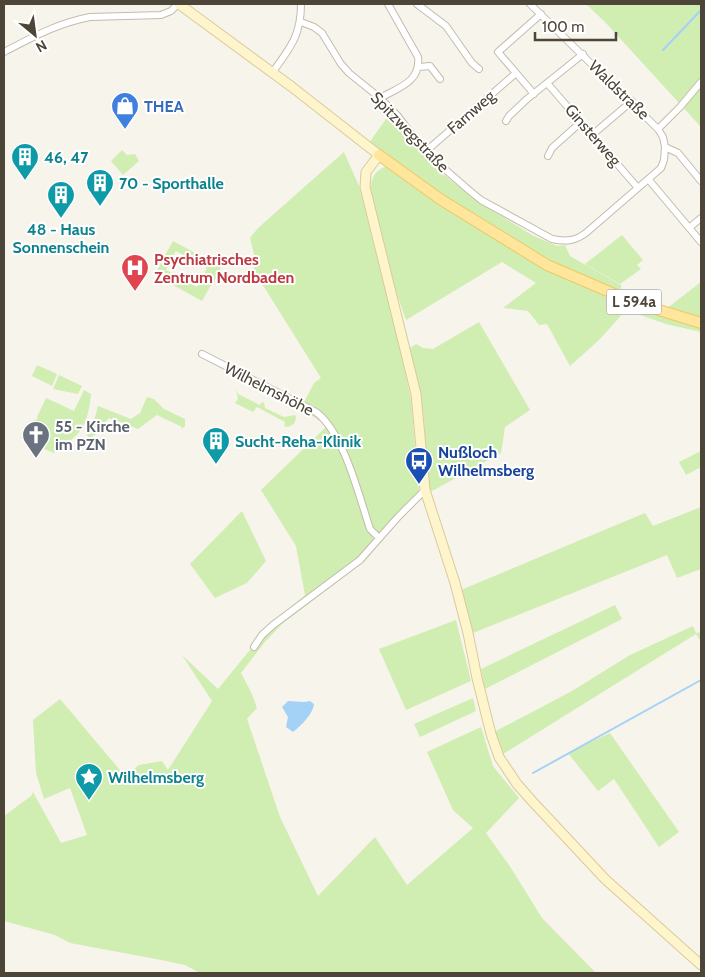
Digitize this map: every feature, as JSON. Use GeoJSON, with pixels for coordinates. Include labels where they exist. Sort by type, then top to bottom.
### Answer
{"type":"FeatureCollection","features":[{"type":"Feature","properties":{"kind":"main road"},"geometry":{"type":"LineString","coordinates":[[179,4],[379,155],[366,172],[365,187],[416,394],[425,490],[456,583],[477,678],[499,758],[516,784],[605,879],[701,965]]}},
{"type":"Feature","properties":{"kind":"main road","name":"L 594a"},"geometry":{"type":"LineString","coordinates":[[379,155],[440,199],[547,265],[633,302],[701,323]]}},
{"type":"Feature","properties":{"kind":"street"},"geometry":{"type":"LineString","coordinates":[[4,52],[52,27],[82,18],[161,15],[171,11],[179,4]]}},
{"type":"Feature","properties":{"kind":"street"},"geometry":{"type":"LineString","coordinates":[[272,73],[292,46],[301,22],[300,4]]}},
{"type":"Feature","properties":{"kind":"street"},"geometry":{"type":"LineString","coordinates":[[380,98],[412,80],[420,67],[418,57],[388,4]]}},
{"type":"Feature","properties":{"kind":"street"},"geometry":{"type":"LineString","coordinates":[[417,4],[446,26],[479,70]]}},
{"type":"Feature","properties":{"kind":"street","name":"Waldstraße"},"geometry":{"type":"LineString","coordinates":[[530,4],[632,101],[658,129],[666,147],[678,154],[701,181]]}},
{"type":"Feature","properties":{"kind":"street"},"geometry":{"type":"LineString","coordinates":[[534,94],[498,52],[541,14]]}},
{"type":"Feature","properties":{"kind":"street","name":"Spitzwegstraße"},"geometry":{"type":"LineString","coordinates":[[301,22],[314,27],[322,33],[341,64],[404,122],[425,152],[481,200],[552,239],[560,241],[580,238],[661,168],[666,147]]}},
{"type":"Feature","properties":{"kind":"street"},"geometry":{"type":"LineString","coordinates":[[506,121],[509,116],[582,54]]}},
{"type":"Feature","properties":{"kind":"street"},"geometry":{"type":"LineString","coordinates":[[420,67],[430,66],[440,79]]}},
{"type":"Feature","properties":{"kind":"street","name":"Farnweg"},"geometry":{"type":"LineString","coordinates":[[425,152],[516,73]]}},
{"type":"Feature","properties":{"kind":"street"},"geometry":{"type":"LineString","coordinates":[[658,129],[701,82]]}},
{"type":"Feature","properties":{"kind":"street","name":"Ginsterweg"},"geometry":{"type":"LineString","coordinates":[[547,83],[638,188]]}},
{"type":"Feature","properties":{"kind":"street"},"geometry":{"type":"LineString","coordinates":[[592,135],[632,101]]}},
{"type":"Feature","properties":{"kind":"street"},"geometry":{"type":"LineString","coordinates":[[548,156],[552,148],[581,122]]}},
{"type":"Feature","properties":{"kind":"street"},"geometry":{"type":"LineString","coordinates":[[649,180],[701,240]]}},
{"type":"Feature","properties":{"kind":"street"},"geometry":{"type":"LineString","coordinates":[[690,228],[701,218]]}},
{"type":"Feature","properties":{"kind":"street","name":"Wilhelmshöhe"},"geometry":{"type":"LineString","coordinates":[[202,354],[316,412],[332,429],[346,458],[370,529],[379,538]]}},
{"type":"Feature","properties":{"kind":"street"},"geometry":{"type":"LineString","coordinates":[[254,647],[262,635],[273,625],[360,560],[425,490]]}},
{"type":"Feature","properties":{"kind":"green space"},"geometry":{"type":"Polygon","coordinates":[[[586,4],[701,4],[701,127],[605,22],[586,4]]]}},
{"type":"Feature","properties":{"kind":"green space"},"geometry":{"type":"Polygon","coordinates":[[[391,112],[435,168],[477,201],[532,235],[557,246],[565,245],[570,256],[621,285],[621,294],[547,260],[482,223],[369,143],[391,112]]]}},
{"type":"Feature","properties":{"kind":"green space"},"geometry":{"type":"Polygon","coordinates":[[[122,150],[127,155],[135,154],[139,161],[123,175],[111,161],[122,150]]]}},
{"type":"Feature","properties":{"kind":"green space"},"geometry":{"type":"Polygon","coordinates":[[[344,152],[359,186],[397,335],[411,399],[419,492],[410,500],[404,514],[365,561],[282,624],[264,643],[241,673],[257,708],[247,719],[280,817],[318,896],[375,837],[407,885],[473,828],[453,810],[427,752],[481,727],[493,766],[519,798],[486,833],[511,868],[542,918],[596,973],[200,973],[185,965],[70,943],[55,935],[4,921],[4,816],[31,796],[33,792],[61,843],[87,835],[70,788],[44,799],[36,773],[33,720],[60,699],[125,776],[139,765],[162,761],[168,770],[212,701],[182,655],[218,689],[258,640],[261,632],[305,595],[296,546],[261,490],[327,426],[301,408],[314,383],[321,378],[254,271],[255,258],[250,238],[258,228],[344,152]]]}},
{"type":"Feature","properties":{"kind":"green space"},"geometry":{"type":"Polygon","coordinates":[[[388,166],[537,263],[701,327],[701,332],[666,324],[626,310],[599,340],[570,366],[547,324],[539,325],[528,311],[503,308],[536,283],[502,262],[406,320],[387,266],[381,229],[378,227],[372,200],[371,183],[374,176],[379,170],[388,166]]]}},
{"type":"Feature","properties":{"kind":"green space"},"geometry":{"type":"Polygon","coordinates":[[[622,235],[643,260],[637,265],[641,269],[620,284],[585,264],[622,235]]]}},
{"type":"Feature","properties":{"kind":"green space"},"geometry":{"type":"Polygon","coordinates":[[[173,241],[221,267],[214,282],[203,277],[207,268],[176,251],[172,258],[165,255],[173,241]]]}},
{"type":"Feature","properties":{"kind":"green space"},"geometry":{"type":"Polygon","coordinates":[[[163,259],[170,262],[166,270],[197,287],[201,280],[211,285],[202,301],[155,275],[163,259]]]}},
{"type":"Feature","properties":{"kind":"green space"},"geometry":{"type":"Polygon","coordinates":[[[701,282],[701,319],[666,309],[701,282]]]}},
{"type":"Feature","properties":{"kind":"green space"},"geometry":{"type":"Polygon","coordinates":[[[479,322],[530,410],[505,427],[501,453],[430,491],[426,465],[424,417],[410,348],[416,344],[423,348],[433,349],[479,322]]]}},
{"type":"Feature","properties":{"kind":"green space"},"geometry":{"type":"Polygon","coordinates":[[[37,365],[57,374],[52,386],[32,376],[37,365]]]}},
{"type":"Feature","properties":{"kind":"green space"},"geometry":{"type":"Polygon","coordinates":[[[59,375],[82,386],[78,394],[53,389],[59,375]]]}},
{"type":"Feature","properties":{"kind":"green space"},"geometry":{"type":"Polygon","coordinates":[[[236,389],[238,394],[260,405],[262,402],[264,403],[265,408],[284,417],[295,415],[295,422],[293,425],[285,427],[285,422],[257,407],[253,412],[235,403],[238,399],[236,389]]]}},
{"type":"Feature","properties":{"kind":"green space"},"geometry":{"type":"Polygon","coordinates":[[[84,390],[91,394],[91,399],[86,419],[79,432],[54,453],[39,445],[34,438],[34,421],[38,418],[46,398],[74,411],[84,390]]]}},
{"type":"Feature","properties":{"kind":"green space"},"geometry":{"type":"Polygon","coordinates":[[[147,397],[154,399],[164,409],[185,419],[185,426],[181,430],[182,427],[157,415],[138,429],[109,418],[95,435],[89,438],[87,435],[94,421],[98,406],[131,419],[140,413],[147,397]]]}},
{"type":"Feature","properties":{"kind":"green space"},"geometry":{"type":"Polygon","coordinates":[[[701,451],[701,467],[686,475],[679,462],[701,451]]]}},
{"type":"Feature","properties":{"kind":"green space"},"geometry":{"type":"Polygon","coordinates":[[[701,507],[701,569],[677,578],[667,555],[473,633],[461,590],[645,513],[653,526],[701,507]]]}},
{"type":"Feature","properties":{"kind":"green space"},"geometry":{"type":"Polygon","coordinates":[[[242,511],[266,561],[247,583],[215,598],[190,564],[242,511]]]}},
{"type":"Feature","properties":{"kind":"green space"},"geometry":{"type":"Polygon","coordinates":[[[615,605],[622,619],[485,689],[481,669],[615,605]]]}},
{"type":"Feature","properties":{"kind":"green space"},"geometry":{"type":"Polygon","coordinates":[[[456,620],[471,681],[406,710],[379,649],[456,620]]]}},
{"type":"Feature","properties":{"kind":"green space"},"geometry":{"type":"Polygon","coordinates":[[[693,626],[696,633],[701,632],[701,642],[696,634],[503,754],[494,732],[572,691],[630,655],[693,626]]]}},
{"type":"Feature","properties":{"kind":"green space"},"geometry":{"type":"Polygon","coordinates":[[[473,698],[476,711],[420,737],[414,724],[473,698]]]}},
{"type":"Feature","properties":{"kind":"green space"},"geometry":{"type":"Polygon","coordinates":[[[610,733],[679,832],[659,847],[614,779],[598,791],[568,753],[610,733]]]}},
{"type":"Feature","properties":{"kind":"water"},"geometry":{"type":"Polygon","coordinates":[[[288,701],[310,701],[314,704],[309,716],[293,732],[286,727],[288,717],[282,707],[288,701]]]}},
{"type":"Feature","properties":{"kind":"waterway"},"geometry":{"type":"LineString","coordinates":[[663,50],[701,10]]}},
{"type":"Feature","properties":{"kind":"waterway"},"geometry":{"type":"LineString","coordinates":[[533,773],[701,680]]}},
{"type":"Feature","properties":{"kind":"place","name":"THEA"},"geometry":{"type":"Point","coordinates":[125,130]}},
{"type":"Feature","properties":{"kind":"place","name":"46, 47"},"geometry":{"type":"Point","coordinates":[25,181]}},
{"type":"Feature","properties":{"kind":"place","name":"70 - Sporthalle"},"geometry":{"type":"Point","coordinates":[100,207]}},
{"type":"Feature","properties":{"kind":"place","name":"48 - Haus Sonnenschein"},"geometry":{"type":"Point","coordinates":[61,219]}},
{"type":"Feature","properties":{"kind":"place","name":"Psychiatrisches Zentrum Nordbaden"},"geometry":{"type":"Point","coordinates":[135,292]}},
{"type":"Feature","properties":{"kind":"place","name":"55 - Kirche im PZN"},"geometry":{"type":"Point","coordinates":[36,459]}},
{"type":"Feature","properties":{"kind":"place","name":"Sucht-Reha-Klinik"},"geometry":{"type":"Point","coordinates":[216,465]}},
{"type":"Feature","properties":{"kind":"place","name":"Nußloch Wilhelmsberg"},"geometry":{"type":"Point","coordinates":[419,485]}},
{"type":"Feature","properties":{"kind":"place","name":"Wilhelmsberg"},"geometry":{"type":"Point","coordinates":[89,801]}}]}
